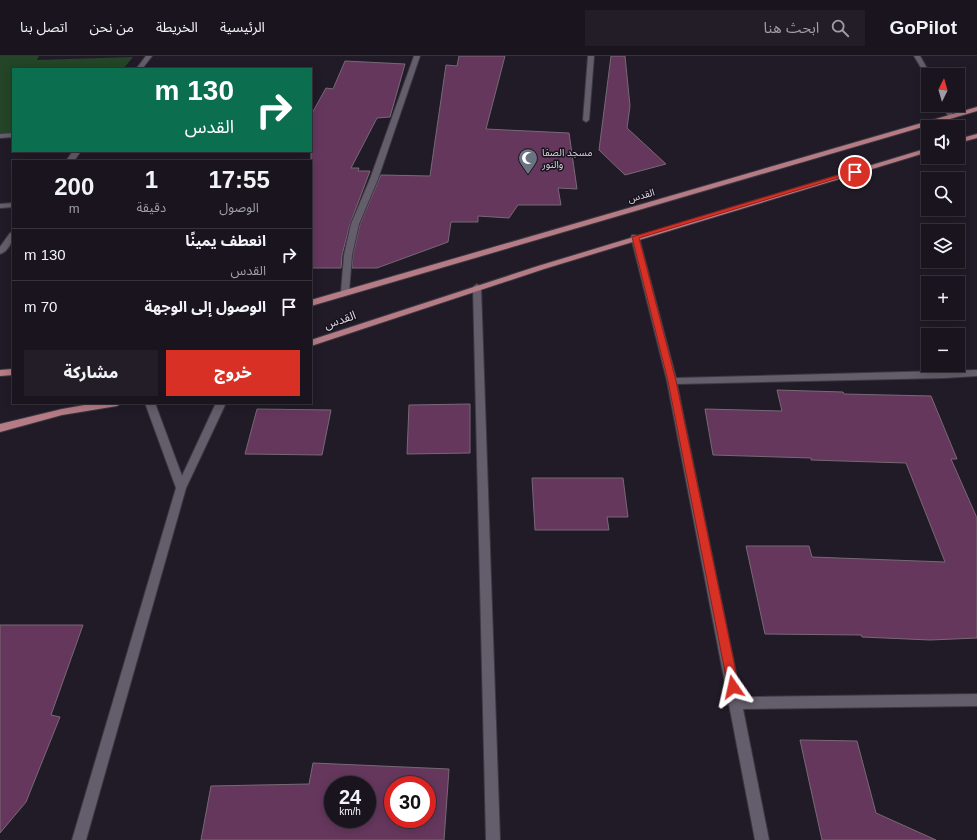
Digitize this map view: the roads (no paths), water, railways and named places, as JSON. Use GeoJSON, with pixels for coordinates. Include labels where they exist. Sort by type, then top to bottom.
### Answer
{"type":"FeatureCollection","features":[{"type":"Feature","properties":{"kind":"main road","name":"القدس"},"geometry":{"type":"LineString","coordinates":[[312,303],[977,109]]}},
{"type":"Feature","properties":{"kind":"main road"},"geometry":{"type":"LineString","coordinates":[[965,140],[977,136]]}},
{"type":"Feature","properties":{"kind":"main road","name":"القدس"},"geometry":{"type":"LineString","coordinates":[[312,343],[477,287],[635,237],[921,152]]}},
{"type":"Feature","properties":{"kind":"main road"},"geometry":{"type":"LineString","coordinates":[[0,373],[12,372]]}},
{"type":"Feature","properties":{"kind":"main road"},"geometry":{"type":"LineString","coordinates":[[0,428],[62,412],[111,404]]}},
{"type":"Feature","properties":{"kind":"street"},"geometry":{"type":"LineString","coordinates":[[140,68],[149,56]]}},
{"type":"Feature","properties":{"kind":"street"},"geometry":{"type":"LineString","coordinates":[[345,292],[348,255],[355,224],[374,179],[417,56]]}},
{"type":"Feature","properties":{"kind":"street"},"geometry":{"type":"LineString","coordinates":[[586,120],[591,56]]}},
{"type":"Feature","properties":{"kind":"street"},"geometry":{"type":"LineString","coordinates":[[918,56],[924,68]]}},
{"type":"Feature","properties":{"kind":"street"},"geometry":{"type":"LineString","coordinates":[[948,112],[951,117]]}},
{"type":"Feature","properties":{"kind":"street"},"geometry":{"type":"LineString","coordinates":[[0,136],[12,135]]}},
{"type":"Feature","properties":{"kind":"street"},"geometry":{"type":"LineString","coordinates":[[0,206],[12,205]]}},
{"type":"Feature","properties":{"kind":"street"},"geometry":{"type":"LineString","coordinates":[[0,252],[12,236]]}},
{"type":"Feature","properties":{"kind":"street"},"geometry":{"type":"LineString","coordinates":[[635,237],[672,381],[762,840]]}},
{"type":"Feature","properties":{"kind":"street"},"geometry":{"type":"LineString","coordinates":[[477,287],[494,840]]}},
{"type":"Feature","properties":{"kind":"street"},"geometry":{"type":"LineString","coordinates":[[672,381],[977,373]]}},
{"type":"Feature","properties":{"kind":"street"},"geometry":{"type":"LineString","coordinates":[[150,404],[181,488]]}},
{"type":"Feature","properties":{"kind":"street"},"geometry":{"type":"LineString","coordinates":[[79,840],[181,488],[221,404]]}},
{"type":"Feature","properties":{"kind":"street"},"geometry":{"type":"LineString","coordinates":[[736,703],[977,700]]}},
{"type":"Feature","properties":{"kind":"place","name":"مسجد الصفا والنور"},"geometry":{"type":"Point","coordinates":[528,175]}}]}
